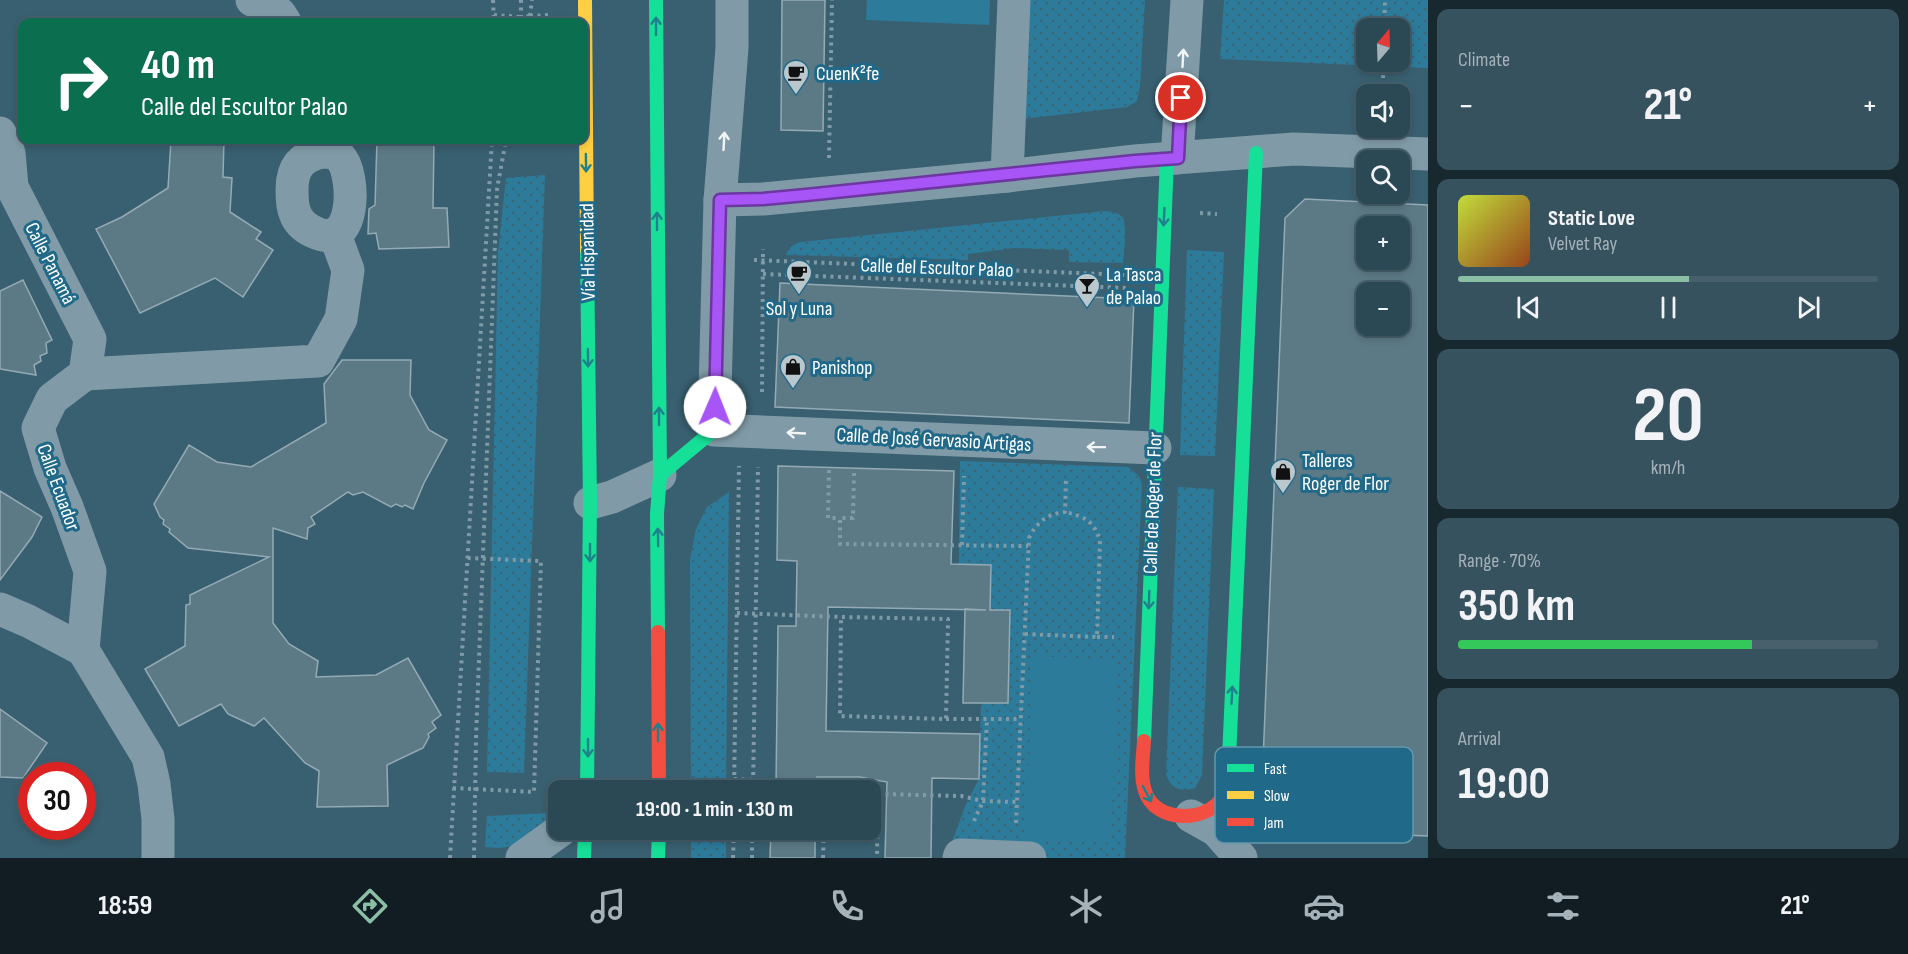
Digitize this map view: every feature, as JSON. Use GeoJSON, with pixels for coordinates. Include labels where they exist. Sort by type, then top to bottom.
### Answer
{"type":"FeatureCollection","features":[{"type":"Feature","properties":{"kind":"main road","name":"Vía Hispanidad"},"geometry":{"type":"LineString","coordinates":[[585,0],[585,18]]}},
{"type":"Feature","properties":{"kind":"main road"},"geometry":{"type":"LineString","coordinates":[[656,0],[660,475],[657,514],[658,780]]}},
{"type":"Feature","properties":{"kind":"main road","name":"Vía Hispanidad"},"geometry":{"type":"LineString","coordinates":[[586,144],[590,503],[587,780]]}},
{"type":"Feature","properties":{"kind":"main road"},"geometry":{"type":"LineString","coordinates":[[1230,747],[1256,153]]}},
{"type":"Feature","properties":{"kind":"main road","name":"Calle de Roger de Flor"},"geometry":{"type":"LineString","coordinates":[[1172,158],[1155,448],[1142,781],[1150,801],[1160,809],[1191,816]]}},
{"type":"Feature","properties":{"kind":"main road"},"geometry":{"type":"LineString","coordinates":[[660,475],[714,430]]}},
{"type":"Feature","properties":{"kind":"main road"},"geometry":{"type":"LineString","coordinates":[[1191,816],[1215,807]]}},
{"type":"Feature","properties":{"kind":"main road"},"geometry":{"type":"LineString","coordinates":[[584,858],[585,840]]}},
{"type":"Feature","properties":{"kind":"street"},"geometry":{"type":"LineString","coordinates":[[252,0],[280,14],[282,18]]}},
{"type":"Feature","properties":{"kind":"street"},"geometry":{"type":"LineString","coordinates":[[714,430],[720,200],[732,48],[732,0]]}},
{"type":"Feature","properties":{"kind":"street"},"geometry":{"type":"LineString","coordinates":[[1008,176],[1014,0]]}},
{"type":"Feature","properties":{"kind":"street","name":"Calle de Roger de Flor"},"geometry":{"type":"LineString","coordinates":[[1172,158],[1186,0]]}},
{"type":"Feature","properties":{"kind":"street","name":"Calle Panamá"},"geometry":{"type":"LineString","coordinates":[[0,133],[9,153],[6,185],[90,339],[85,374]]}},
{"type":"Feature","properties":{"kind":"street"},"geometry":{"type":"LineString","coordinates":[[322,146],[340,158],[349,186],[347,216],[341,231],[335,235],[316,233],[303,226],[295,214],[292,201],[292,185],[297,165],[322,146]]}},
{"type":"Feature","properties":{"kind":"street"},"geometry":{"type":"LineString","coordinates":[[720,200],[763,199],[1172,158],[1294,149],[1428,154]]}},
{"type":"Feature","properties":{"kind":"street"},"geometry":{"type":"LineString","coordinates":[[85,374],[318,361],[341,319],[348,270],[335,235]]}},
{"type":"Feature","properties":{"kind":"street","name":"Calle Ecuador"},"geometry":{"type":"LineString","coordinates":[[83,650],[90,571],[50,468],[38,428],[52,399],[85,374]]}},
{"type":"Feature","properties":{"kind":"street","name":"Calle de José Gervasio Artigas"},"geometry":{"type":"LineString","coordinates":[[714,430],[1155,448]]}},
{"type":"Feature","properties":{"kind":"street"},"geometry":{"type":"LineString","coordinates":[[590,503],[612,497],[660,475]]}},
{"type":"Feature","properties":{"kind":"street"},"geometry":{"type":"LineString","coordinates":[[0,609],[83,650],[148,758],[157,810],[158,858]]}},
{"type":"Feature","properties":{"kind":"street","name":"Calle de Roger de Flor"},"geometry":{"type":"LineString","coordinates":[[1191,816],[1215,829]]}},
{"type":"Feature","properties":{"kind":"street"},"geometry":{"type":"LineString","coordinates":[[522,858],[548,839]]}},
{"type":"Feature","properties":{"kind":"street","name":"Calle de Roger de Flor"},"geometry":{"type":"LineString","coordinates":[[1227,843],[1240,858]]}},
{"type":"Feature","properties":{"kind":"street"},"geometry":{"type":"LineString","coordinates":[[959,856],[1022,858]]}},
{"type":"Feature","properties":{"kind":"path"},"geometry":{"type":"LineString","coordinates":[[493,0],[494,15],[521,17],[557,15]]}},
{"type":"Feature","properties":{"kind":"path"},"geometry":{"type":"LineString","coordinates":[[521,0],[521,17]]}},
{"type":"Feature","properties":{"kind":"path"},"geometry":{"type":"LineString","coordinates":[[530,16],[532,0]]}},
{"type":"Feature","properties":{"kind":"path"},"geometry":{"type":"LineString","coordinates":[[828,193],[832,0]]}},
{"type":"Feature","properties":{"kind":"path"},"geometry":{"type":"LineString","coordinates":[[1384,18],[1385,0]]}},
{"type":"Feature","properties":{"kind":"path"},"geometry":{"type":"LineString","coordinates":[[1383,72],[1383,78]]}},
{"type":"Feature","properties":{"kind":"path"},"geometry":{"type":"LineString","coordinates":[[450,858],[492,144]]}},
{"type":"Feature","properties":{"kind":"path"},"geometry":{"type":"LineString","coordinates":[[474,858],[497,189],[505,144]]}},
{"type":"Feature","properties":{"kind":"path"},"geometry":{"type":"LineString","coordinates":[[1198,213],[1221,214]]}},
{"type":"Feature","properties":{"kind":"path"},"geometry":{"type":"LineString","coordinates":[[762,392],[763,249]]}},
{"type":"Feature","properties":{"kind":"path","name":"Calle del Escultor Palao"},"geometry":{"type":"LineString","coordinates":[[744,260],[1131,275]]}},
{"type":"Feature","properties":{"kind":"path"},"geometry":{"type":"LineString","coordinates":[[762,274],[1130,288]]}},
{"type":"Feature","properties":{"kind":"path"},"geometry":{"type":"LineString","coordinates":[[842,470],[843,435]]}},
{"type":"Feature","properties":{"kind":"path"},"geometry":{"type":"LineString","coordinates":[[962,545],[965,441]]}},
{"type":"Feature","properties":{"kind":"path"},"geometry":{"type":"LineString","coordinates":[[1065,512],[1067,446]]}},
{"type":"Feature","properties":{"kind":"path"},"geometry":{"type":"LineString","coordinates":[[735,779],[753,780],[759,457]]}},
{"type":"Feature","properties":{"kind":"path"},"geometry":{"type":"LineString","coordinates":[[829,470],[842,470],[854,470],[853,518],[828,518],[829,470]]}},
{"type":"Feature","properties":{"kind":"path"},"geometry":{"type":"LineString","coordinates":[[1022,858],[1018,802],[1024,634],[1029,538],[1037,524],[1051,515],[1065,512],[1078,515],[1097,528],[1100,541],[1096,637],[1024,634]]}},
{"type":"Feature","properties":{"kind":"path"},"geometry":{"type":"LineString","coordinates":[[840,518],[840,544],[1028,546]]}},
{"type":"Feature","properties":{"kind":"path"},"geometry":{"type":"LineString","coordinates":[[453,788],[534,792],[541,561],[467,558]]}},
{"type":"Feature","properties":{"kind":"path"},"geometry":{"type":"LineString","coordinates":[[737,613],[948,619],[946,719]]}},
{"type":"Feature","properties":{"kind":"path"},"geometry":{"type":"LineString","coordinates":[[841,617],[840,716],[1021,719]]}},
{"type":"Feature","properties":{"kind":"path"},"geometry":{"type":"LineString","coordinates":[[959,856],[983,801],[987,719]]}},
{"type":"Feature","properties":{"kind":"path"},"geometry":{"type":"LineString","coordinates":[[881,794],[961,796],[983,801],[1018,802]]}},
{"type":"Feature","properties":{"kind":"path"},"geometry":{"type":"LineString","coordinates":[[733,858],[734,840]]}},
{"type":"Feature","properties":{"kind":"path"},"geometry":{"type":"LineString","coordinates":[[752,858],[753,840]]}},
{"type":"Feature","properties":{"kind":"path"},"geometry":{"type":"LineString","coordinates":[[823,858],[824,840]]}},
{"type":"Feature","properties":{"kind":"path"},"geometry":{"type":"LineString","coordinates":[[877,840],[877,858]]}},
{"type":"Feature","properties":{"kind":"shaded area"},"geometry":{"type":"Polygon","coordinates":[[[867,0],[990,0],[989,25],[866,20],[867,0]]]}},
{"type":"Feature","properties":{"kind":"shaded area"},"geometry":{"type":"Polygon","coordinates":[[[1026,0],[1145,0],[1140,86],[1137,101],[1127,107],[1022,119],[1026,0]]]}},
{"type":"Feature","properties":{"kind":"shaded area"},"geometry":{"type":"Polygon","coordinates":[[[1224,0],[1428,0],[1428,68],[1410,67],[1410,18],[1356,18],[1356,65],[1220,59],[1224,0]]]}},
{"type":"Feature","properties":{"kind":"shaded area"},"geometry":{"type":"Polygon","coordinates":[[[545,175],[524,773],[487,772],[498,253],[506,178],[545,175]]]}},
{"type":"Feature","properties":{"kind":"shaded area"},"geometry":{"type":"Polygon","coordinates":[[[1105,211],[1117,213],[1123,218],[1125,233],[1123,263],[1069,262],[1069,250],[1014,248],[968,254],[968,260],[786,255],[792,246],[801,242],[1105,211]]]}},
{"type":"Feature","properties":{"kind":"shaded area"},"geometry":{"type":"Polygon","coordinates":[[[1187,250],[1224,252],[1215,456],[1180,455],[1187,250]]]}},
{"type":"Feature","properties":{"kind":"shaded area"},"geometry":{"type":"Polygon","coordinates":[[[960,461],[1128,467],[1139,476],[1142,484],[1125,858],[946,858],[966,804],[979,779],[981,703],[1008,703],[1010,610],[990,610],[990,565],[959,564],[960,461]]]}},
{"type":"Feature","properties":{"kind":"shaded area"},"geometry":{"type":"Polygon","coordinates":[[[1178,487],[1214,489],[1202,775],[1195,788],[1185,790],[1173,786],[1166,774],[1178,487]]]}},
{"type":"Feature","properties":{"kind":"shaded area"},"geometry":{"type":"Polygon","coordinates":[[[729,492],[726,780],[691,780],[690,559],[696,529],[707,507],[729,492]]]}},
{"type":"Feature","properties":{"kind":"shaded area"},"geometry":{"type":"Polygon","coordinates":[[[1033,656],[1118,660],[1111,843],[1026,839],[1033,656]]]}},
{"type":"Feature","properties":{"kind":"shaded area"},"geometry":{"type":"Polygon","coordinates":[[[548,813],[544,829],[518,845],[500,848],[485,847],[487,816],[548,813]]]}},
{"type":"Feature","properties":{"kind":"shaded area"},"geometry":{"type":"Polygon","coordinates":[[[691,840],[726,840],[726,858],[691,858],[691,840]]]}},
{"type":"Feature","properties":{"kind":"building"},"geometry":{"type":"Polygon","coordinates":[[[782,0],[825,0],[823,131],[781,130],[782,0]]]}},
{"type":"Feature","properties":{"kind":"building"},"geometry":{"type":"Polygon","coordinates":[[[171,144],[224,144],[223,177],[232,178],[230,212],[261,232],[256,239],[273,250],[243,297],[215,278],[140,313],[96,229],[122,217],[168,188],[171,144]]]}},
{"type":"Feature","properties":{"kind":"building"},"geometry":{"type":"Polygon","coordinates":[[[377,144],[434,144],[433,208],[447,208],[449,247],[379,249],[376,233],[368,234],[369,209],[375,205],[377,144]]]}},
{"type":"Feature","properties":{"kind":"building"},"geometry":{"type":"Polygon","coordinates":[[[1305,199],[1356,201],[1356,204],[1428,205],[1428,836],[1413,835],[1413,747],[1264,747],[1285,218],[1305,199]]]}},
{"type":"Feature","properties":{"kind":"building"},"geometry":{"type":"Polygon","coordinates":[[[23,280],[52,340],[46,343],[47,353],[40,356],[41,361],[34,365],[36,375],[0,369],[0,291],[23,280]]]}},
{"type":"Feature","properties":{"kind":"building"},"geometry":{"type":"Polygon","coordinates":[[[780,283],[1134,299],[1129,423],[775,407],[780,283]]]}},
{"type":"Feature","properties":{"kind":"building"},"geometry":{"type":"Polygon","coordinates":[[[342,360],[411,360],[410,395],[429,430],[447,440],[413,509],[396,504],[391,507],[363,492],[353,495],[348,492],[311,517],[315,524],[308,528],[307,539],[273,528],[273,623],[289,644],[318,661],[316,677],[376,675],[408,658],[441,715],[432,722],[436,728],[428,734],[429,737],[423,748],[387,765],[388,806],[317,807],[319,771],[305,763],[264,718],[254,726],[228,714],[221,704],[179,726],[145,669],[185,646],[186,605],[190,604],[190,595],[269,557],[188,548],[163,524],[164,520],[160,517],[154,504],[189,445],[217,462],[251,467],[326,423],[324,384],[342,360]]]}},
{"type":"Feature","properties":{"kind":"building"},"geometry":{"type":"Polygon","coordinates":[[[778,466],[954,471],[951,564],[991,565],[990,610],[1010,610],[1008,703],[963,703],[965,610],[828,607],[826,731],[980,734],[979,779],[932,778],[931,858],[885,858],[887,782],[860,777],[776,780],[778,626],[796,626],[797,561],[777,560],[778,466]]]}},
{"type":"Feature","properties":{"kind":"building"},"geometry":{"type":"Polygon","coordinates":[[[0,491],[42,517],[32,537],[0,580],[0,491]]]}},
{"type":"Feature","properties":{"kind":"building"},"geometry":{"type":"Polygon","coordinates":[[[0,709],[47,743],[34,762],[18,762],[18,778],[0,777],[0,709]]]}},
{"type":"Feature","properties":{"kind":"building"},"geometry":{"type":"Polygon","coordinates":[[[771,840],[815,840],[815,858],[770,858],[771,840]]]}},
{"type":"Feature","properties":{"kind":"traffic: fast"},"geometry":{"type":"LineString","coordinates":[[656,0],[660,475],[657,514],[658,632]]}},
{"type":"Feature","properties":{"kind":"traffic: fast"},"geometry":{"type":"LineString","coordinates":[[1230,747],[1256,153]]}},
{"type":"Feature","properties":{"kind":"traffic: fast"},"geometry":{"type":"LineString","coordinates":[[1144,741],[1167,158]]}},
{"type":"Feature","properties":{"kind":"traffic: fast"},"geometry":{"type":"LineString","coordinates":[[587,250],[590,503],[587,780]]}},
{"type":"Feature","properties":{"kind":"traffic: fast"},"geometry":{"type":"LineString","coordinates":[[660,475],[714,430]]}},
{"type":"Feature","properties":{"kind":"traffic: fast"},"geometry":{"type":"LineString","coordinates":[[584,858],[585,840]]}},
{"type":"Feature","properties":{"kind":"traffic: fast"},"geometry":{"type":"LineString","coordinates":[[658,858],[659,840]]}},
{"type":"Feature","properties":{"kind":"traffic: slow"},"geometry":{"type":"LineString","coordinates":[[585,0],[585,18]]}},
{"type":"Feature","properties":{"kind":"traffic: slow"},"geometry":{"type":"LineString","coordinates":[[586,144],[587,250]]}},
{"type":"Feature","properties":{"kind":"traffic: jam"},"geometry":{"type":"LineString","coordinates":[[658,632],[659,780]]}},
{"type":"Feature","properties":{"kind":"traffic: jam"},"geometry":{"type":"LineString","coordinates":[[1144,741],[1143,783],[1147,796],[1155,806],[1178,816],[1192,816],[1215,806]]}},
{"type":"Feature","properties":{"kind":"place","name":"CuenK²fe"},"geometry":{"type":"Point","coordinates":[796,96]}},
{"type":"Feature","properties":{"kind":"place","name":"Sol y Luna"},"geometry":{"type":"Point","coordinates":[799,296]}},
{"type":"Feature","properties":{"kind":"place","name":"La Tasca de Palao"},"geometry":{"type":"Point","coordinates":[1087,309]}},
{"type":"Feature","properties":{"kind":"place","name":"Panishop"},"geometry":{"type":"Point","coordinates":[793,390]}},
{"type":"Feature","properties":{"kind":"place","name":"Talleres Roger de Flor"},"geometry":{"type":"Point","coordinates":[1283,495]}},
{"type":"Feature","properties":{"kind":"route"},"geometry":{"type":"LineString","coordinates":[[715,407],[720,200],[763,199],[1178,158],[1181,98]]}}]}
